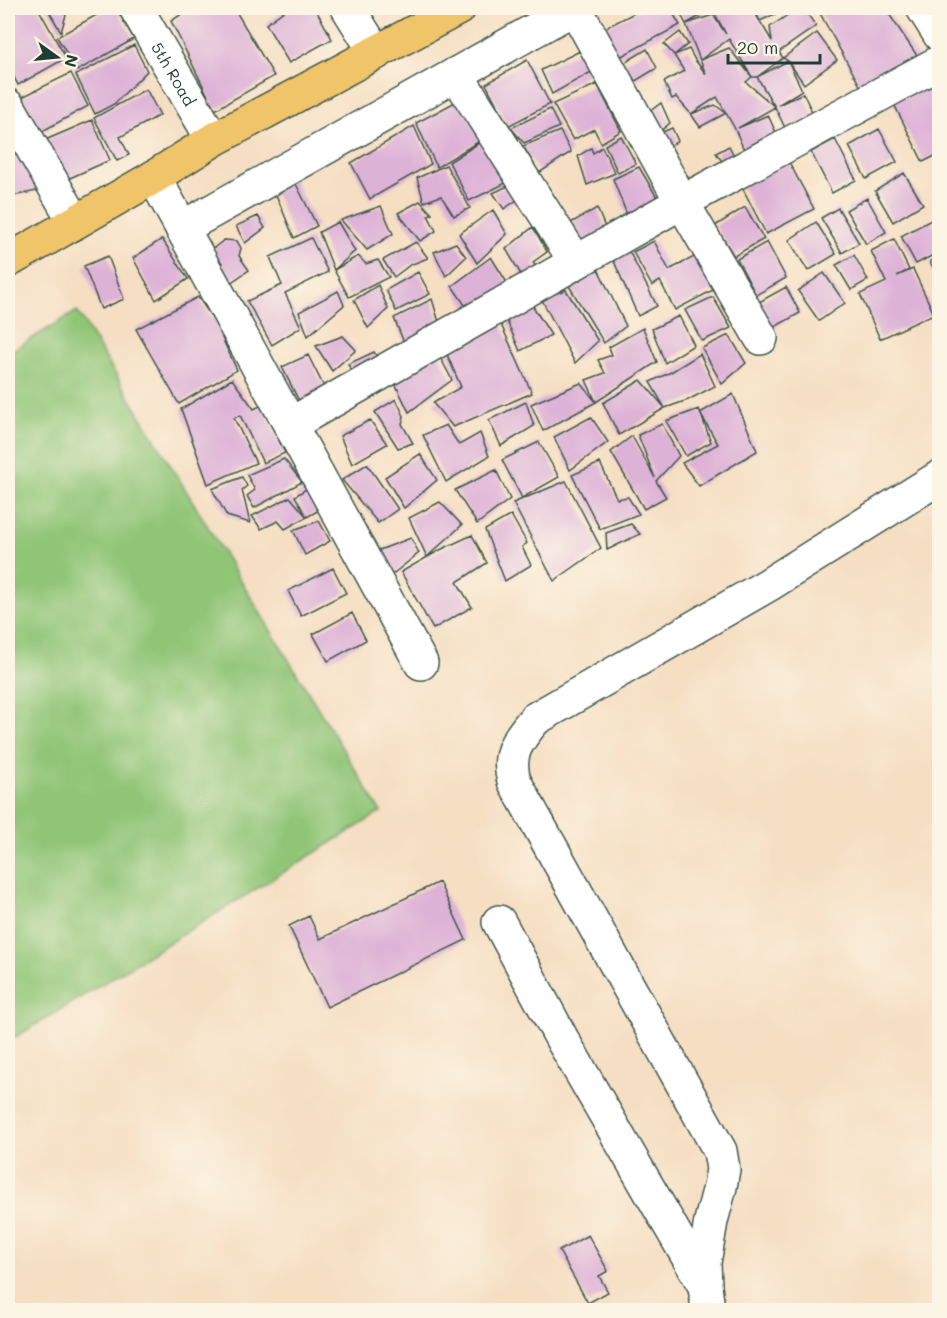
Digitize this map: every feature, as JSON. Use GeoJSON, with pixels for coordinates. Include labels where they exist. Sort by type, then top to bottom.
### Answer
{"type":"FeatureCollection","features":[{"type":"Feature","properties":{"kind":"main road"},"geometry":{"type":"LineString","coordinates":[[8,261],[154,177],[213,140],[459,8]]}},
{"type":"Feature","properties":{"kind":"street","name":"5th Road"},"geometry":{"type":"LineString","coordinates":[[136,8],[213,140]]}},
{"type":"Feature","properties":{"kind":"street"},"geometry":{"type":"LineString","coordinates":[[348,8],[376,53]]}},
{"type":"Feature","properties":{"kind":"street"},"geometry":{"type":"LineString","coordinates":[[182,228],[574,8],[761,338]]}},
{"type":"Feature","properties":{"kind":"street"},"geometry":{"type":"LineString","coordinates":[[923,8],[939,35]]}},
{"type":"Feature","properties":{"kind":"street"},"geometry":{"type":"LineString","coordinates":[[291,424],[682,202],[939,62]]}},
{"type":"Feature","properties":{"kind":"street"},"geometry":{"type":"LineString","coordinates":[[456,74],[576,262]]}},
{"type":"Feature","properties":{"kind":"street"},"geometry":{"type":"LineString","coordinates":[[8,105],[75,222]]}},
{"type":"Feature","properties":{"kind":"street"},"geometry":{"type":"LineString","coordinates":[[154,177],[422,663]]}},
{"type":"Feature","properties":{"kind":"street"},"geometry":{"type":"LineString","coordinates":[[707,1298],[704,1263],[723,1169],[720,1151],[514,781],[511,771],[514,748],[535,719],[768,585],[939,477]]}},
{"type":"Feature","properties":{"kind":"street"},"geometry":{"type":"LineString","coordinates":[[499,922],[707,1298]]}},
{"type":"Feature","properties":{"kind":"green space"},"geometry":{"type":"Polygon","coordinates":[[[77,311],[381,812],[8,1042],[8,353],[77,311]]]}},
{"type":"Feature","properties":{"kind":"building"},"geometry":{"type":"Polygon","coordinates":[[[8,8],[38,8],[66,58],[18,85],[8,65],[8,8]]]}},
{"type":"Feature","properties":{"kind":"building"},"geometry":{"type":"Polygon","coordinates":[[[47,8],[68,8],[61,32],[47,8]]]}},
{"type":"Feature","properties":{"kind":"building"},"geometry":{"type":"Polygon","coordinates":[[[109,8],[116,8],[134,39],[77,71],[57,37],[109,8]]]}},
{"type":"Feature","properties":{"kind":"building"},"geometry":{"type":"Polygon","coordinates":[[[191,8],[234,8],[274,76],[215,110],[171,21],[191,8]]]}},
{"type":"Feature","properties":{"kind":"building"},"geometry":{"type":"Polygon","coordinates":[[[288,8],[315,8],[332,39],[289,63],[266,24],[288,8]]]}},
{"type":"Feature","properties":{"kind":"building"},"geometry":{"type":"Polygon","coordinates":[[[644,8],[670,8],[680,25],[616,59],[601,30],[644,8]]]}},
{"type":"Feature","properties":{"kind":"building"},"geometry":{"type":"Polygon","coordinates":[[[677,8],[714,8],[686,24],[677,8]]]}},
{"type":"Feature","properties":{"kind":"building"},"geometry":{"type":"Polygon","coordinates":[[[720,8],[752,8],[772,41],[770,27],[798,8],[803,8],[816,26],[779,52],[783,58],[757,77],[752,77],[729,39],[700,60],[686,24],[713,15],[726,34],[714,12],[720,8]]]}},
{"type":"Feature","properties":{"kind":"building"},"geometry":{"type":"Polygon","coordinates":[[[754,8],[788,8],[760,21],[754,8]]]}},
{"type":"Feature","properties":{"kind":"building"},"geometry":{"type":"Polygon","coordinates":[[[817,8],[885,8],[924,66],[863,91],[817,8]]]}},
{"type":"Feature","properties":{"kind":"building"},"geometry":{"type":"Polygon","coordinates":[[[680,32],[688,44],[674,55],[664,44],[680,32]]]}},
{"type":"Feature","properties":{"kind":"building"},"geometry":{"type":"Polygon","coordinates":[[[817,33],[837,60],[804,84],[788,61],[783,58],[817,33]]]}},
{"type":"Feature","properties":{"kind":"building"},"geometry":{"type":"Polygon","coordinates":[[[134,45],[147,71],[114,104],[95,114],[76,75],[134,45]]]}},
{"type":"Feature","properties":{"kind":"building"},"geometry":{"type":"Polygon","coordinates":[[[729,48],[752,77],[746,82],[775,107],[738,128],[768,115],[781,144],[748,159],[717,97],[691,114],[676,97],[672,99],[664,82],[684,71],[674,55],[689,49],[706,74],[700,60],[729,48]]]}},
{"type":"Feature","properties":{"kind":"building"},"geometry":{"type":"Polygon","coordinates":[[[647,49],[657,68],[632,83],[621,65],[647,49]]]}},
{"type":"Feature","properties":{"kind":"building"},"geometry":{"type":"Polygon","coordinates":[[[580,51],[593,71],[552,94],[541,70],[580,51]]]}},
{"type":"Feature","properties":{"kind":"building"},"geometry":{"type":"Polygon","coordinates":[[[527,60],[550,104],[508,126],[486,84],[527,60]]]}},
{"type":"Feature","properties":{"kind":"building"},"geometry":{"type":"Polygon","coordinates":[[[788,61],[802,90],[778,105],[803,93],[816,120],[788,134],[757,77],[788,61]]]}},
{"type":"Feature","properties":{"kind":"building"},"geometry":{"type":"Polygon","coordinates":[[[71,73],[88,106],[39,133],[20,98],[71,73]]]}},
{"type":"Feature","properties":{"kind":"building"},"geometry":{"type":"Polygon","coordinates":[[[939,78],[939,154],[923,162],[893,102],[939,78]]]}},
{"type":"Feature","properties":{"kind":"building"},"geometry":{"type":"Polygon","coordinates":[[[597,84],[621,131],[601,143],[594,129],[573,140],[553,104],[597,84]]]}},
{"type":"Feature","properties":{"kind":"building"},"geometry":{"type":"Polygon","coordinates":[[[146,89],[160,115],[120,137],[129,155],[117,161],[94,118],[146,89]]]}},
{"type":"Feature","properties":{"kind":"building"},"geometry":{"type":"Polygon","coordinates":[[[459,100],[483,139],[437,167],[416,123],[459,100]]]}},
{"type":"Feature","properties":{"kind":"building"},"geometry":{"type":"Polygon","coordinates":[[[661,103],[670,123],[656,135],[645,115],[661,103]]]}},
{"type":"Feature","properties":{"kind":"building"},"geometry":{"type":"Polygon","coordinates":[[[715,105],[726,113],[700,127],[691,114],[715,105]]]}},
{"type":"Feature","properties":{"kind":"building"},"geometry":{"type":"Polygon","coordinates":[[[550,109],[559,127],[524,143],[511,128],[550,109]]]}},
{"type":"Feature","properties":{"kind":"building"},"geometry":{"type":"Polygon","coordinates":[[[8,120],[46,189],[13,196],[8,186],[8,120]]]}},
{"type":"Feature","properties":{"kind":"building"},"geometry":{"type":"Polygon","coordinates":[[[92,120],[110,160],[61,182],[43,141],[92,120]]]}},
{"type":"Feature","properties":{"kind":"building"},"geometry":{"type":"Polygon","coordinates":[[[414,126],[431,164],[370,199],[351,163],[414,126]]]}},
{"type":"Feature","properties":{"kind":"building"},"geometry":{"type":"Polygon","coordinates":[[[672,128],[678,141],[667,148],[656,135],[672,128]]]}},
{"type":"Feature","properties":{"kind":"building"},"geometry":{"type":"Polygon","coordinates":[[[879,129],[897,162],[866,179],[849,146],[879,129]]]}},
{"type":"Feature","properties":{"kind":"building"},"geometry":{"type":"Polygon","coordinates":[[[560,131],[571,152],[539,173],[523,146],[560,131]]]}},
{"type":"Feature","properties":{"kind":"building"},"geometry":{"type":"Polygon","coordinates":[[[621,136],[636,164],[618,173],[605,145],[621,136]]]}},
{"type":"Feature","properties":{"kind":"building"},"geometry":{"type":"Polygon","coordinates":[[[487,138],[510,181],[469,201],[449,162],[487,138]]]}},
{"type":"Feature","properties":{"kind":"building"},"geometry":{"type":"Polygon","coordinates":[[[835,139],[856,180],[832,193],[811,152],[835,139]]]}},
{"type":"Feature","properties":{"kind":"building"},"geometry":{"type":"Polygon","coordinates":[[[729,146],[738,163],[729,171],[716,153],[729,146]]]}},
{"type":"Feature","properties":{"kind":"building"},"geometry":{"type":"Polygon","coordinates":[[[602,147],[615,173],[587,185],[578,156],[591,148],[593,153],[602,147]]]}},
{"type":"Feature","properties":{"kind":"building"},"geometry":{"type":"Polygon","coordinates":[[[788,160],[814,209],[766,234],[741,185],[788,160]]]}},
{"type":"Feature","properties":{"kind":"building"},"geometry":{"type":"Polygon","coordinates":[[[446,165],[470,208],[454,216],[441,196],[424,202],[417,178],[446,165]]]}},
{"type":"Feature","properties":{"kind":"building"},"geometry":{"type":"Polygon","coordinates":[[[639,167],[661,204],[631,225],[613,179],[639,167]]]}},
{"type":"Feature","properties":{"kind":"building"},"geometry":{"type":"Polygon","coordinates":[[[904,173],[923,204],[893,222],[875,191],[904,173]]]}},
{"type":"Feature","properties":{"kind":"building"},"geometry":{"type":"Polygon","coordinates":[[[293,178],[317,226],[294,238],[274,190],[293,178]]]}},
{"type":"Feature","properties":{"kind":"building"},"geometry":{"type":"Polygon","coordinates":[[[512,184],[521,197],[504,209],[493,193],[512,184]]]}},
{"type":"Feature","properties":{"kind":"building"},"geometry":{"type":"Polygon","coordinates":[[[867,198],[886,232],[866,244],[846,210],[867,198]]]}},
{"type":"Feature","properties":{"kind":"building"},"geometry":{"type":"Polygon","coordinates":[[[420,201],[432,214],[428,215],[436,231],[420,241],[398,213],[420,201]]]}},
{"type":"Feature","properties":{"kind":"building"},"geometry":{"type":"Polygon","coordinates":[[[381,206],[393,234],[367,250],[341,220],[381,206]]]}},
{"type":"Feature","properties":{"kind":"building"},"geometry":{"type":"Polygon","coordinates":[[[745,207],[764,239],[734,256],[715,226],[745,207]]]}},
{"type":"Feature","properties":{"kind":"building"},"geometry":{"type":"Polygon","coordinates":[[[597,208],[609,237],[581,255],[567,225],[597,208]]]}},
{"type":"Feature","properties":{"kind":"building"},"geometry":{"type":"Polygon","coordinates":[[[838,208],[859,243],[842,253],[821,218],[838,208]]]}},
{"type":"Feature","properties":{"kind":"building"},"geometry":{"type":"Polygon","coordinates":[[[493,210],[507,234],[477,263],[459,234],[493,210]]]}},
{"type":"Feature","properties":{"kind":"building"},"geometry":{"type":"Polygon","coordinates":[[[258,216],[265,228],[245,243],[236,226],[258,216]]]}},
{"type":"Feature","properties":{"kind":"building"},"geometry":{"type":"Polygon","coordinates":[[[931,220],[939,237],[939,252],[916,264],[901,236],[931,220]]]}},
{"type":"Feature","properties":{"kind":"building"},"geometry":{"type":"Polygon","coordinates":[[[338,222],[355,251],[334,270],[319,232],[338,222]]]}},
{"type":"Feature","properties":{"kind":"building"},"geometry":{"type":"Polygon","coordinates":[[[816,222],[836,254],[808,271],[789,240],[816,222]]]}},
{"type":"Feature","properties":{"kind":"building"},"geometry":{"type":"Polygon","coordinates":[[[533,227],[547,252],[533,262],[540,277],[526,283],[506,249],[533,227]]]}},
{"type":"Feature","properties":{"kind":"building"},"geometry":{"type":"Polygon","coordinates":[[[311,238],[328,272],[285,293],[301,327],[272,345],[247,301],[282,285],[270,257],[311,238]]]}},
{"type":"Feature","properties":{"kind":"building"},"geometry":{"type":"Polygon","coordinates":[[[162,239],[188,279],[156,300],[133,258],[162,239]]]}},
{"type":"Feature","properties":{"kind":"building"},"geometry":{"type":"Polygon","coordinates":[[[894,239],[909,270],[897,276],[913,269],[934,314],[880,339],[860,294],[886,282],[871,251],[894,239]]]}},
{"type":"Feature","properties":{"kind":"building"},"geometry":{"type":"Polygon","coordinates":[[[224,240],[237,241],[241,248],[239,256],[249,270],[230,283],[217,265],[222,263],[211,250],[224,240]]]}},
{"type":"Feature","properties":{"kind":"building"},"geometry":{"type":"Polygon","coordinates":[[[654,241],[669,270],[698,255],[715,289],[675,310],[660,281],[652,286],[633,252],[654,241]]]}},
{"type":"Feature","properties":{"kind":"building"},"geometry":{"type":"Polygon","coordinates":[[[416,242],[428,258],[410,265],[394,277],[383,260],[416,242]]]}},
{"type":"Feature","properties":{"kind":"building"},"geometry":{"type":"Polygon","coordinates":[[[767,242],[786,278],[756,295],[737,259],[767,242]]]}},
{"type":"Feature","properties":{"kind":"building"},"geometry":{"type":"Polygon","coordinates":[[[456,243],[466,257],[446,276],[434,252],[456,243]]]}},
{"type":"Feature","properties":{"kind":"building"},"geometry":{"type":"Polygon","coordinates":[[[629,251],[657,306],[638,316],[613,259],[629,251]]]}},
{"type":"Feature","properties":{"kind":"building"},"geometry":{"type":"Polygon","coordinates":[[[854,255],[868,280],[851,290],[836,265],[854,255]]]}},
{"type":"Feature","properties":{"kind":"building"},"geometry":{"type":"Polygon","coordinates":[[[108,256],[124,299],[101,309],[84,266],[108,256]]]}},
{"type":"Feature","properties":{"kind":"building"},"geometry":{"type":"Polygon","coordinates":[[[358,256],[366,264],[378,260],[389,277],[349,297],[334,270],[358,256]]]}},
{"type":"Feature","properties":{"kind":"building"},"geometry":{"type":"Polygon","coordinates":[[[939,256],[939,279],[930,262],[939,256]]]}},
{"type":"Feature","properties":{"kind":"building"},"geometry":{"type":"Polygon","coordinates":[[[491,257],[511,289],[471,314],[452,286],[491,257]]]}},
{"type":"Feature","properties":{"kind":"building"},"geometry":{"type":"Polygon","coordinates":[[[598,269],[626,326],[604,343],[569,286],[598,269]]]}},
{"type":"Feature","properties":{"kind":"building"},"geometry":{"type":"Polygon","coordinates":[[[418,272],[430,294],[396,311],[386,290],[418,272]]]}},
{"type":"Feature","properties":{"kind":"building"},"geometry":{"type":"Polygon","coordinates":[[[824,273],[845,303],[819,321],[798,291],[824,273]]]}},
{"type":"Feature","properties":{"kind":"building"},"geometry":{"type":"Polygon","coordinates":[[[378,285],[388,309],[368,328],[354,300],[378,285]]]}},
{"type":"Feature","properties":{"kind":"building"},"geometry":{"type":"Polygon","coordinates":[[[786,287],[800,313],[773,328],[759,302],[786,287]]]}},
{"type":"Feature","properties":{"kind":"building"},"geometry":{"type":"Polygon","coordinates":[[[566,290],[598,341],[575,363],[541,298],[566,290]]]}},
{"type":"Feature","properties":{"kind":"building"},"geometry":{"type":"Polygon","coordinates":[[[338,291],[344,305],[308,336],[299,312],[338,291]]]}},
{"type":"Feature","properties":{"kind":"building"},"geometry":{"type":"Polygon","coordinates":[[[198,297],[213,319],[220,319],[228,339],[222,338],[237,370],[179,404],[136,329],[198,297]]]}},
{"type":"Feature","properties":{"kind":"building"},"geometry":{"type":"Polygon","coordinates":[[[713,297],[731,328],[702,341],[685,310],[713,297]]]}},
{"type":"Feature","properties":{"kind":"building"},"geometry":{"type":"Polygon","coordinates":[[[432,299],[442,332],[407,350],[394,318],[432,299]]]}},
{"type":"Feature","properties":{"kind":"building"},"geometry":{"type":"Polygon","coordinates":[[[532,305],[551,335],[520,351],[506,319],[532,305]]]}},
{"type":"Feature","properties":{"kind":"building"},"geometry":{"type":"Polygon","coordinates":[[[679,316],[694,345],[665,363],[652,329],[679,316]]]}},
{"type":"Feature","properties":{"kind":"building"},"geometry":{"type":"Polygon","coordinates":[[[499,320],[532,393],[453,427],[433,403],[461,387],[446,352],[499,320]]]}},
{"type":"Feature","properties":{"kind":"building"},"geometry":{"type":"Polygon","coordinates":[[[643,328],[657,362],[596,402],[586,380],[605,373],[598,360],[612,355],[609,347],[643,328]]]}},
{"type":"Feature","properties":{"kind":"building"},"geometry":{"type":"Polygon","coordinates":[[[729,335],[746,363],[722,384],[702,348],[729,335]]]}},
{"type":"Feature","properties":{"kind":"building"},"geometry":{"type":"Polygon","coordinates":[[[343,336],[356,350],[332,371],[316,346],[343,336]]]}},
{"type":"Feature","properties":{"kind":"building"},"geometry":{"type":"Polygon","coordinates":[[[374,352],[381,364],[357,381],[348,364],[374,352]]]}},
{"type":"Feature","properties":{"kind":"building"},"geometry":{"type":"Polygon","coordinates":[[[438,353],[452,380],[409,412],[391,375],[438,353]]]}},
{"type":"Feature","properties":{"kind":"building"},"geometry":{"type":"Polygon","coordinates":[[[700,354],[715,386],[688,400],[665,408],[650,382],[700,354]]]}},
{"type":"Feature","properties":{"kind":"building"},"geometry":{"type":"Polygon","coordinates":[[[308,355],[325,389],[301,405],[282,367],[308,355]]]}},
{"type":"Feature","properties":{"kind":"building"},"geometry":{"type":"Polygon","coordinates":[[[232,379],[254,409],[262,405],[285,453],[263,463],[240,415],[234,418],[256,463],[208,484],[181,409],[232,379]]]}},
{"type":"Feature","properties":{"kind":"building"},"geometry":{"type":"Polygon","coordinates":[[[641,380],[665,408],[619,435],[603,403],[641,380]]]}},
{"type":"Feature","properties":{"kind":"building"},"geometry":{"type":"Polygon","coordinates":[[[581,383],[596,402],[543,431],[531,404],[581,383]]]}},
{"type":"Feature","properties":{"kind":"building"},"geometry":{"type":"Polygon","coordinates":[[[733,394],[757,451],[699,486],[682,463],[718,444],[700,413],[733,394]]]}},
{"type":"Feature","properties":{"kind":"building"},"geometry":{"type":"Polygon","coordinates":[[[396,399],[404,416],[402,424],[413,443],[398,448],[375,412],[396,399]]]}},
{"type":"Feature","properties":{"kind":"building"},"geometry":{"type":"Polygon","coordinates":[[[526,402],[534,426],[501,446],[489,420],[526,402]]]}},
{"type":"Feature","properties":{"kind":"building"},"geometry":{"type":"Polygon","coordinates":[[[699,409],[711,442],[686,456],[666,421],[699,409]]]}},
{"type":"Feature","properties":{"kind":"building"},"geometry":{"type":"Polygon","coordinates":[[[591,417],[608,442],[570,470],[554,437],[591,417]]]}},
{"type":"Feature","properties":{"kind":"building"},"geometry":{"type":"Polygon","coordinates":[[[370,420],[387,444],[352,464],[340,436],[370,420]]]}},
{"type":"Feature","properties":{"kind":"building"},"geometry":{"type":"Polygon","coordinates":[[[662,424],[679,456],[656,481],[666,497],[644,509],[611,452],[632,436],[655,478],[638,435],[662,424]]]}},
{"type":"Feature","properties":{"kind":"building"},"geometry":{"type":"Polygon","coordinates":[[[446,425],[459,445],[480,433],[489,456],[446,482],[423,435],[446,425]]]}},
{"type":"Feature","properties":{"kind":"building"},"geometry":{"type":"Polygon","coordinates":[[[539,442],[559,477],[522,498],[502,460],[539,442]]]}},
{"type":"Feature","properties":{"kind":"building"},"geometry":{"type":"Polygon","coordinates":[[[420,454],[437,480],[404,508],[385,477],[420,454]]]}},
{"type":"Feature","properties":{"kind":"building"},"geometry":{"type":"Polygon","coordinates":[[[284,459],[302,482],[254,508],[247,496],[255,490],[247,475],[284,459]]]}},
{"type":"Feature","properties":{"kind":"building"},"geometry":{"type":"Polygon","coordinates":[[[600,463],[617,499],[628,497],[639,514],[600,529],[572,475],[600,463]]]}},
{"type":"Feature","properties":{"kind":"building"},"geometry":{"type":"Polygon","coordinates":[[[367,464],[398,509],[378,523],[342,480],[367,464]]]}},
{"type":"Feature","properties":{"kind":"building"},"geometry":{"type":"Polygon","coordinates":[[[496,470],[510,499],[477,524],[455,490],[496,470]]]}},
{"type":"Feature","properties":{"kind":"building"},"geometry":{"type":"Polygon","coordinates":[[[242,477],[247,486],[242,490],[250,523],[227,516],[212,489],[242,477]]]}},
{"type":"Feature","properties":{"kind":"building"},"geometry":{"type":"Polygon","coordinates":[[[566,481],[601,548],[554,581],[513,503],[566,481]]]}},
{"type":"Feature","properties":{"kind":"building"},"geometry":{"type":"Polygon","coordinates":[[[306,489],[321,509],[307,517],[295,496],[306,489]]]}},
{"type":"Feature","properties":{"kind":"building"},"geometry":{"type":"Polygon","coordinates":[[[290,497],[307,517],[285,529],[278,521],[261,529],[252,516],[290,497]]]}},
{"type":"Feature","properties":{"kind":"building"},"geometry":{"type":"Polygon","coordinates":[[[440,502],[462,525],[427,557],[409,518],[440,502]]]}},
{"type":"Feature","properties":{"kind":"building"},"geometry":{"type":"Polygon","coordinates":[[[511,515],[527,543],[522,547],[531,565],[505,581],[485,530],[511,515]]]}},
{"type":"Feature","properties":{"kind":"building"},"geometry":{"type":"Polygon","coordinates":[[[319,521],[330,541],[305,555],[293,530],[319,521]]]}},
{"type":"Feature","properties":{"kind":"building"},"geometry":{"type":"Polygon","coordinates":[[[631,524],[640,534],[607,550],[606,533],[631,524]]]}},
{"type":"Feature","properties":{"kind":"building"},"geometry":{"type":"Polygon","coordinates":[[[472,535],[487,563],[457,582],[472,607],[433,629],[401,572],[472,535]]]}},
{"type":"Feature","properties":{"kind":"building"},"geometry":{"type":"Polygon","coordinates":[[[411,538],[419,553],[389,577],[374,552],[411,538]]]}},
{"type":"Feature","properties":{"kind":"building"},"geometry":{"type":"Polygon","coordinates":[[[333,568],[346,593],[301,616],[288,591],[333,568]]]}},
{"type":"Feature","properties":{"kind":"building"},"geometry":{"type":"Polygon","coordinates":[[[352,613],[366,640],[328,661],[313,634],[352,613]]]}},
{"type":"Feature","properties":{"kind":"building"},"geometry":{"type":"Polygon","coordinates":[[[439,882],[466,940],[327,1007],[289,926],[309,916],[320,939],[439,882]]]}},
{"type":"Feature","properties":{"kind":"building"},"geometry":{"type":"Polygon","coordinates":[[[588,1235],[608,1271],[599,1276],[608,1292],[588,1303],[559,1251],[588,1235]]]}}]}
